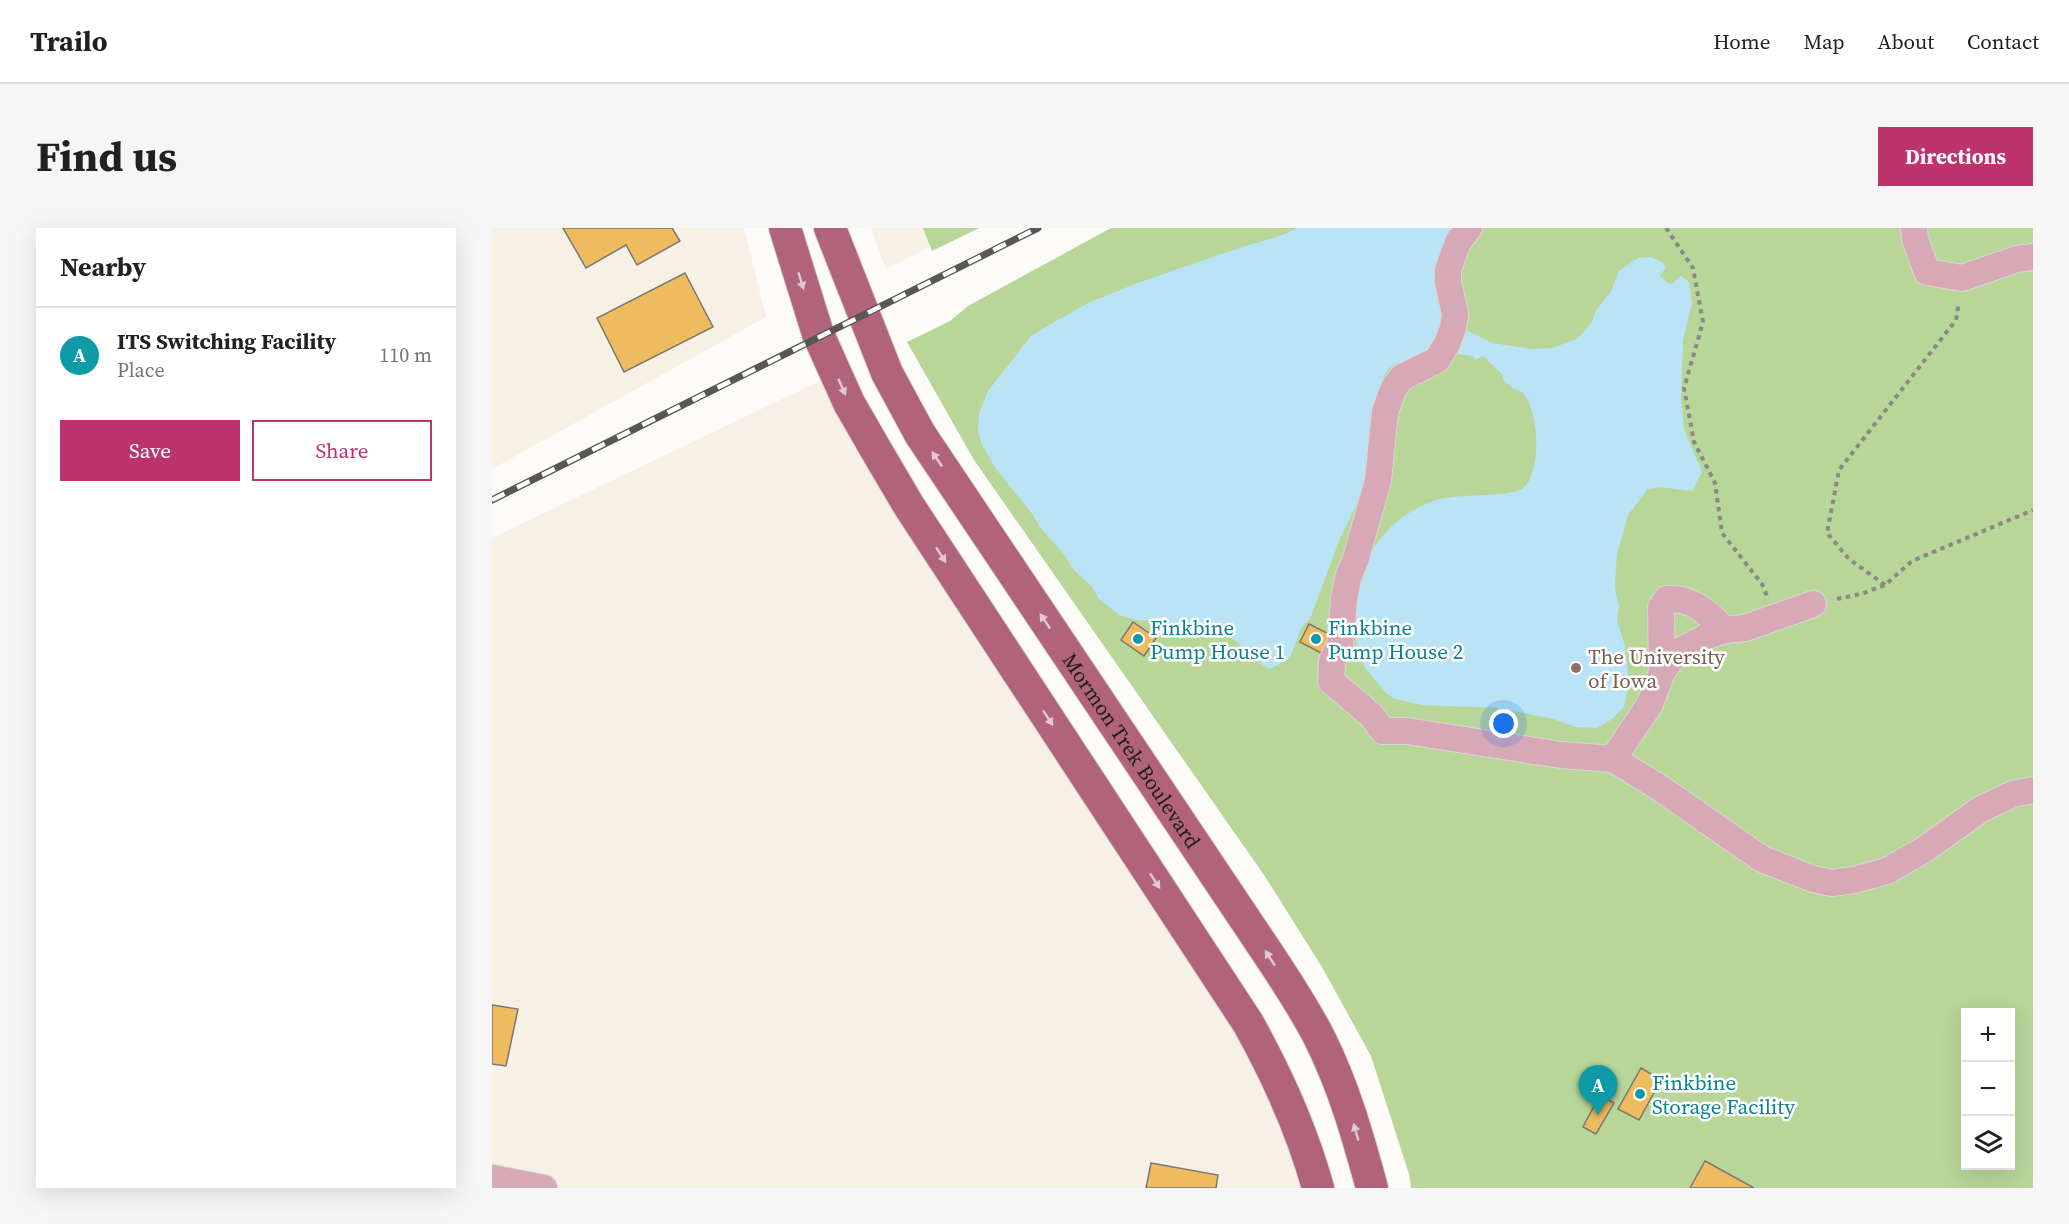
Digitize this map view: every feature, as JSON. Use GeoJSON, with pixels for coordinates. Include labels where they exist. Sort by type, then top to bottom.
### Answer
{"type":"FeatureCollection","features":[{"type":"Feature","properties":{"kind":"main road"},"geometry":{"type":"LineString","coordinates":[[785,228],[818,334],[849,403],[909,506],[1248,1023],[1275,1072],[1295,1120],[1318,1188]]}},
{"type":"Feature","properties":{"kind":"main road","name":"Mormon Trek Boulevard"},"geometry":{"type":"LineString","coordinates":[[830,228],[887,373],[920,435],[1295,995],[1320,1040],[1352,1115],[1372,1188]]}},
{"type":"Feature","properties":{"kind":"lane"},"geometry":{"type":"LineString","coordinates":[[1469,228],[1458,242],[1448,270],[1448,282],[1455,314],[1447,344],[1437,360],[1401,378],[1393,390],[1385,412],[1378,481],[1348,578],[1340,645],[1332,661],[1331,681],[1372,716],[1383,731],[1407,731],[1561,755],[1613,759],[1660,788],[1762,859],[1813,879],[1832,883],[1887,871],[1925,849],[1981,809],[2013,794],[2033,790]]}},
{"type":"Feature","properties":{"kind":"lane"},"geometry":{"type":"LineString","coordinates":[[1914,228],[1915,239],[1927,273],[1962,278],[2033,257]]}},
{"type":"Feature","properties":{"kind":"lane"},"geometry":{"type":"LineString","coordinates":[[1662,672],[1660,607],[1667,599],[1680,598],[1697,606],[1725,630]]}},
{"type":"Feature","properties":{"kind":"lane"},"geometry":{"type":"LineString","coordinates":[[1613,759],[1650,705],[1662,672],[1676,653],[1710,635],[1725,630],[1744,628],[1813,604]]}},
{"type":"Feature","properties":{"kind":"lane"},"geometry":{"type":"LineString","coordinates":[[492,1178],[544,1188]]}},
{"type":"Feature","properties":{"kind":"path"},"geometry":{"type":"LineString","coordinates":[[1666,228],[1693,268],[1703,322],[1684,388],[1694,442],[1715,483],[1722,533],[1762,584],[1775,618]]}},
{"type":"Feature","properties":{"kind":"path"},"geometry":{"type":"LineString","coordinates":[[1886,585],[1849,559],[1827,532],[1839,470],[1956,320],[1962,278]]}},
{"type":"Feature","properties":{"kind":"path"},"geometry":{"type":"LineString","coordinates":[[1813,604],[1861,594],[1886,585],[1912,561],[2033,510]]}},
{"type":"Feature","properties":{"kind":"shaded area"},"geometry":{"type":"Polygon","coordinates":[[[492,228],[744,228],[766,317],[492,469],[492,228]]]}},
{"type":"Feature","properties":{"kind":"shaded area"},"geometry":{"type":"Polygon","coordinates":[[[871,228],[968,228],[886,269],[871,228]]]}},
{"type":"Feature","properties":{"kind":"shaded area"},"geometry":{"type":"Polygon","coordinates":[[[824,379],[1053,747],[1259,1069],[1304,1188],[492,1188],[492,538],[824,379]]]}},
{"type":"Feature","properties":{"kind":"green space"},"geometry":{"type":"Polygon","coordinates":[[[923,228],[979,228],[932,251],[923,228]]]}},
{"type":"Feature","properties":{"kind":"green space","name":"The University of Iowa"},"geometry":{"type":"Polygon","coordinates":[[[1111,228],[2033,228],[2033,1188],[1411,1188],[1409,1174],[1371,1056],[1322,967],[1264,875],[974,460],[907,342],[950,321],[968,306],[1111,228]]]}},
{"type":"Feature","properties":{"kind":"water"},"geometry":{"type":"Polygon","coordinates":[[[1297,228],[1456,228],[1438,285],[1442,316],[1440,334],[1429,349],[1389,368],[1384,376],[1375,408],[1365,486],[1339,541],[1310,619],[1301,628],[1290,658],[1270,669],[1226,635],[1210,631],[1176,634],[1152,621],[1136,620],[1119,615],[1098,598],[1093,588],[1073,569],[996,469],[982,445],[978,431],[979,413],[988,391],[1031,336],[1049,325],[1090,302],[1140,282],[1280,236],[1297,228]]]}},
{"type":"Feature","properties":{"kind":"water"},"geometry":{"type":"Polygon","coordinates":[[[1651,257],[1662,262],[1666,267],[1660,276],[1668,283],[1672,284],[1681,276],[1689,282],[1692,303],[1683,340],[1681,398],[1684,429],[1702,472],[1692,491],[1660,487],[1647,490],[1628,515],[1617,554],[1615,583],[1619,605],[1617,621],[1625,646],[1629,683],[1624,707],[1612,719],[1597,728],[1576,727],[1553,719],[1499,708],[1421,705],[1393,698],[1386,693],[1361,662],[1356,650],[1356,608],[1359,587],[1364,568],[1373,550],[1398,520],[1416,509],[1445,498],[1515,492],[1522,489],[1529,480],[1534,467],[1536,433],[1529,402],[1522,392],[1513,389],[1503,379],[1502,374],[1483,356],[1475,360],[1473,356],[1458,354],[1455,347],[1462,334],[1468,331],[1492,343],[1532,349],[1553,348],[1578,338],[1592,322],[1595,312],[1611,291],[1619,271],[1638,258],[1651,257]]]}},
{"type":"Feature","properties":{"kind":"building"},"geometry":{"type":"Polygon","coordinates":[[[563,228],[672,228],[680,241],[637,265],[626,245],[586,268],[563,228]]]}},
{"type":"Feature","properties":{"kind":"building"},"geometry":{"type":"Polygon","coordinates":[[[685,273],[713,327],[624,372],[597,318],[685,273]]]}},
{"type":"Feature","properties":{"kind":"building","name":"Finkbine Pump House 1"},"geometry":{"type":"Polygon","coordinates":[[[1133,622],[1156,638],[1144,656],[1121,640],[1133,622]]]}},
{"type":"Feature","properties":{"kind":"building","name":"Finkbine Pump House 2"},"geometry":{"type":"Polygon","coordinates":[[[1309,624],[1333,636],[1323,654],[1300,642],[1309,624]]]}},
{"type":"Feature","properties":{"kind":"building"},"geometry":{"type":"Polygon","coordinates":[[[492,1005],[518,1009],[506,1066],[492,1064],[492,1005]]]}},
{"type":"Feature","properties":{"kind":"building","name":"Finkbine Storage Facility"},"geometry":{"type":"Polygon","coordinates":[[[1641,1068],[1661,1080],[1639,1120],[1618,1109],[1641,1068]]]}},
{"type":"Feature","properties":{"kind":"building"},"geometry":{"type":"Polygon","coordinates":[[[1600,1095],[1614,1103],[1596,1134],[1583,1127],[1600,1095]]]}},
{"type":"Feature","properties":{"kind":"building"},"geometry":{"type":"Polygon","coordinates":[[[1705,1161],[1754,1188],[1690,1188],[1705,1161]]]}},
{"type":"Feature","properties":{"kind":"building"},"geometry":{"type":"Polygon","coordinates":[[[1151,1163],[1218,1175],[1216,1188],[1146,1188],[1151,1163]]]}},
{"type":"Feature","properties":{"kind":"railway"},"geometry":{"type":"LineString","coordinates":[[492,500],[1038,228]]}},
{"type":"Feature","properties":{"kind":"place","name":"Finkbine Pump House 1"},"geometry":{"type":"Point","coordinates":[1138,639]}},
{"type":"Feature","properties":{"kind":"place","name":"Finkbine Pump House 2"},"geometry":{"type":"Point","coordinates":[1316,639]}},
{"type":"Feature","properties":{"kind":"place","name":"The University of Iowa"},"geometry":{"type":"Point","coordinates":[1576,668]}},
{"type":"Feature","properties":{"kind":"place","name":"Finkbine Storage Facility"},"geometry":{"type":"Point","coordinates":[1640,1094]}},
{"type":"Feature","properties":{"kind":"place","name":"ITS Switching Facility"},"geometry":{"type":"Point","coordinates":[1598,1115]}}]}
